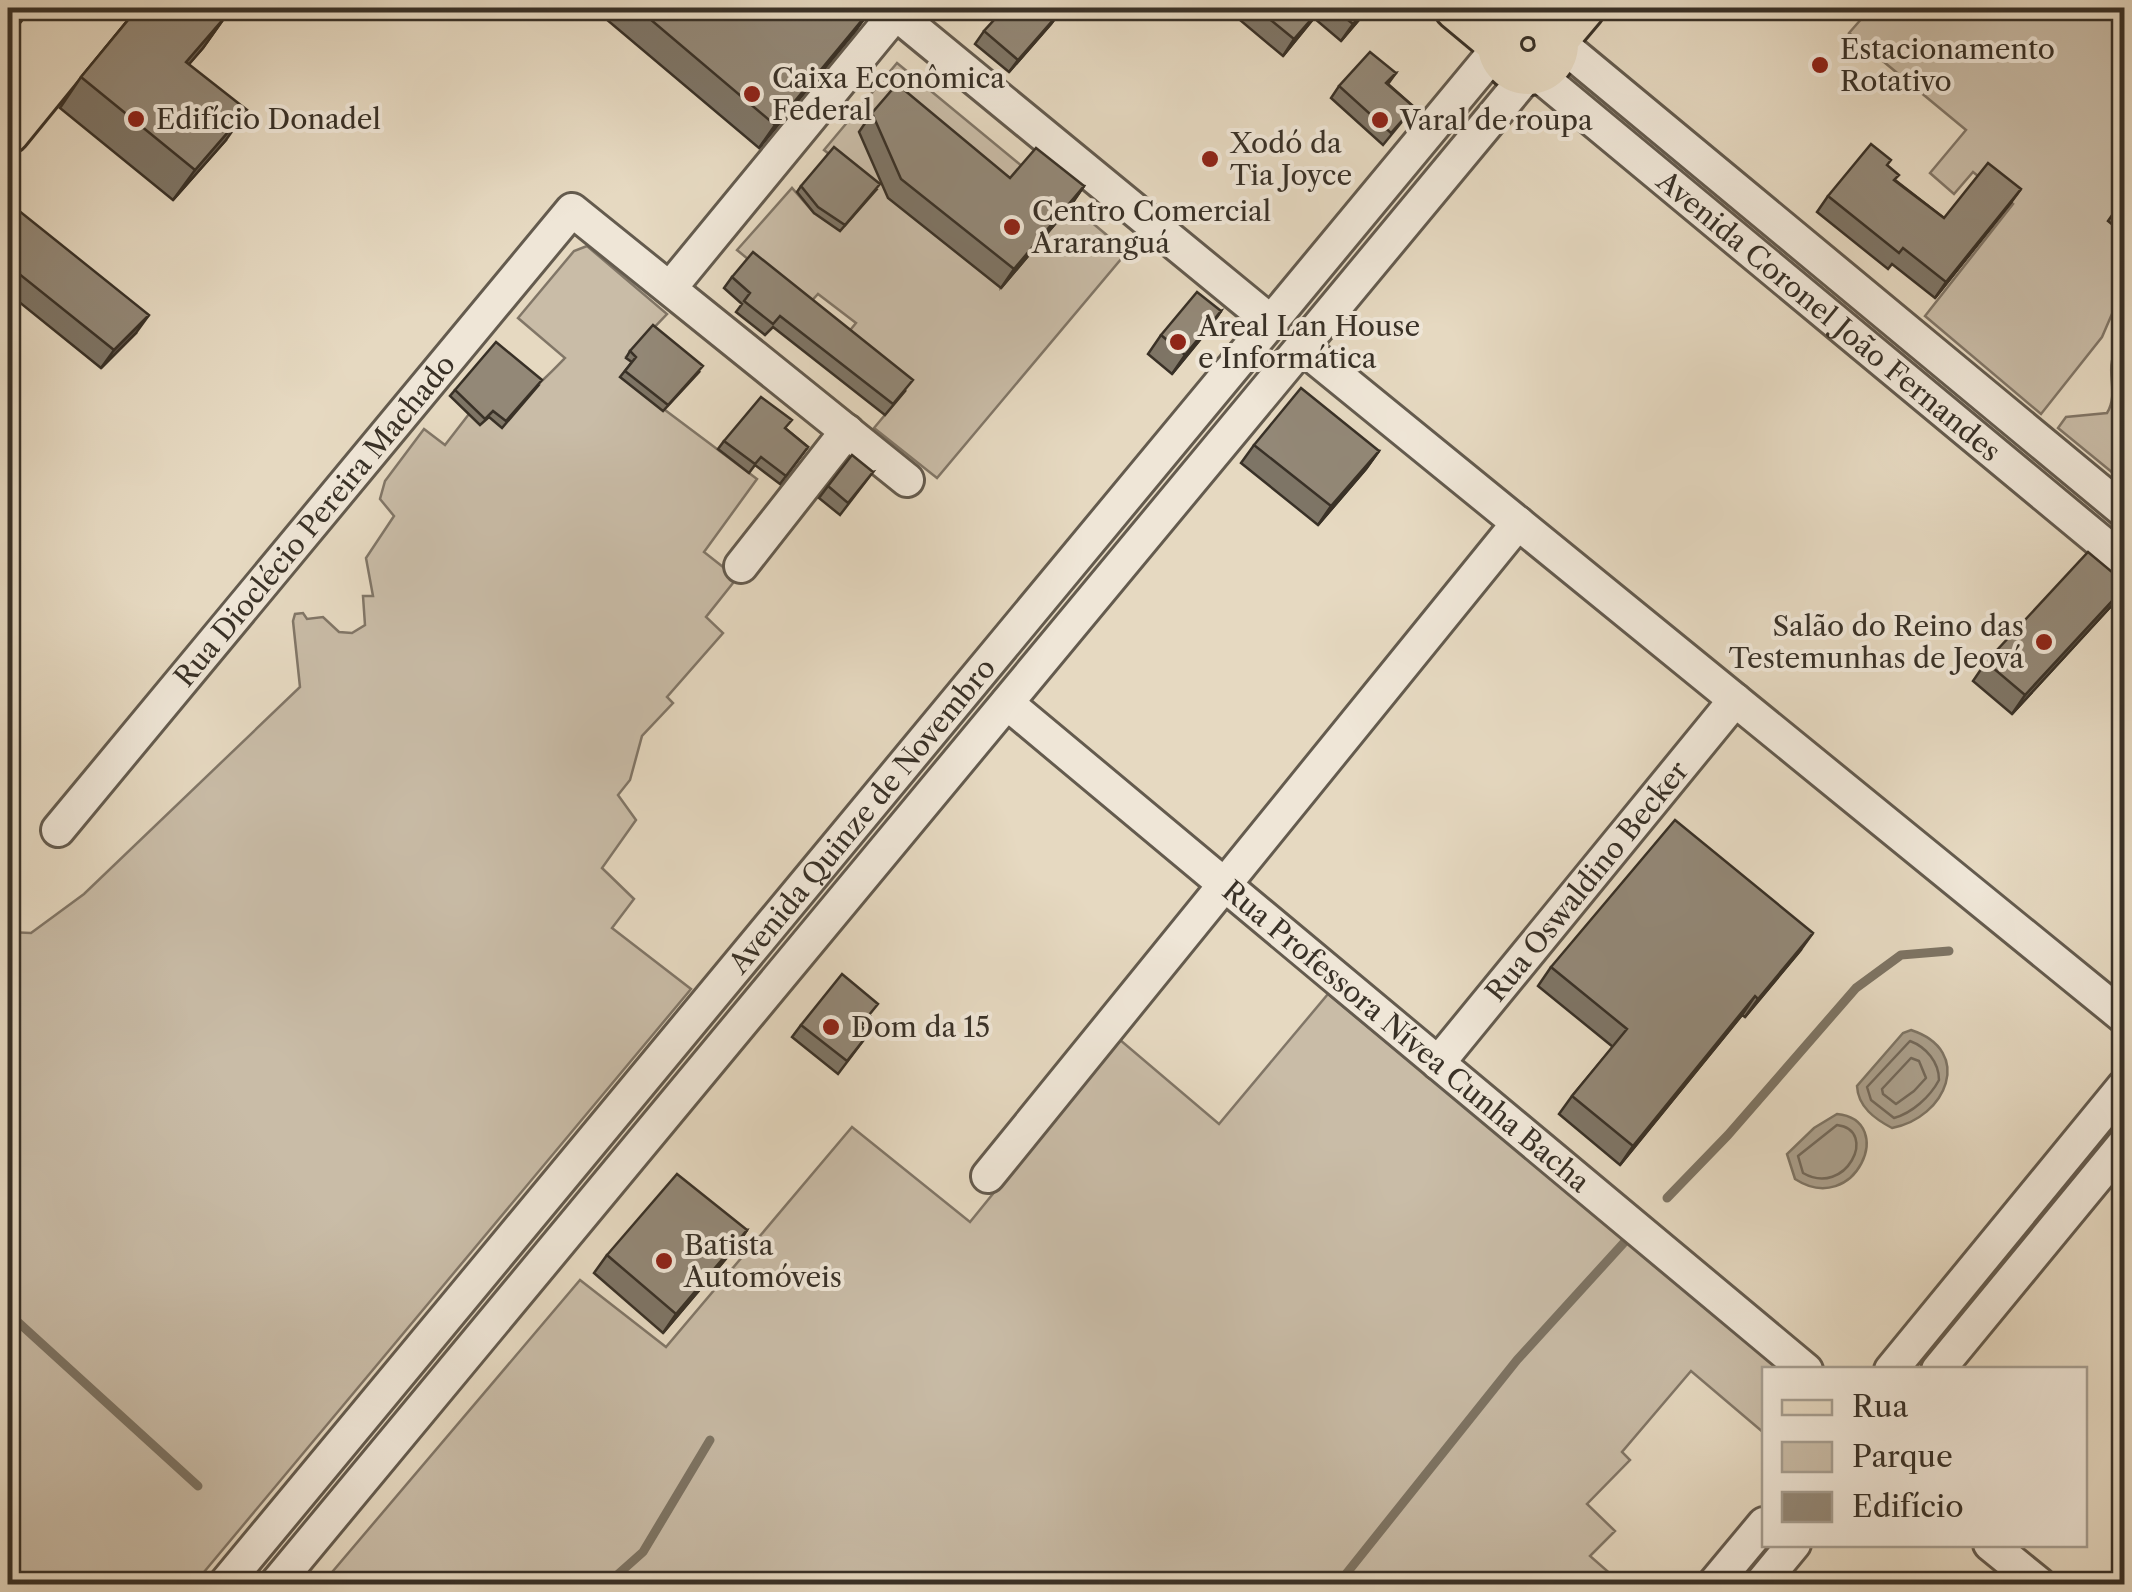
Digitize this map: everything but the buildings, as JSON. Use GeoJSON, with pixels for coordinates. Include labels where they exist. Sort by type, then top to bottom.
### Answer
{"type":"FeatureCollection","features":[{"type":"Feature","properties":{"kind":"main road"},"geometry":{"type":"LineString","coordinates":[[8,72],[61,8]]}},
{"type":"Feature","properties":{"kind":"main road"},"geometry":{"type":"LineString","coordinates":[[8,132],[109,8]]}},
{"type":"Feature","properties":{"kind":"main road","name":"Avenida Coronel João Fernandes"},"geometry":{"type":"LineString","coordinates":[[1456,8],[1531,35]]}},
{"type":"Feature","properties":{"kind":"street"},"geometry":{"type":"LineString","coordinates":[[907,480],[670,288],[893,10],[1272,322],[1288,314],[1300,318],[1308,335],[1302,347],[2124,1017]]}},
{"type":"Feature","properties":{"kind":"street","name":"Avenida Quinze de Novembro"},"geometry":{"type":"LineString","coordinates":[[225,1584],[1272,322],[1531,35]]}},
{"type":"Feature","properties":{"kind":"street","name":"Avenida Quinze de Novembro"},"geometry":{"type":"LineString","coordinates":[[276,1584],[1302,347],[1531,35]]}},
{"type":"Feature","properties":{"kind":"street","name":"Avenida Coronel João Fernandes"},"geometry":{"type":"LineString","coordinates":[[1531,35],[2124,511]]}},
{"type":"Feature","properties":{"kind":"street","name":"Avenida Coronel João Fernandes"},"geometry":{"type":"LineString","coordinates":[[1531,35],[2124,561]]}},
{"type":"Feature","properties":{"kind":"street","name":"Rua Dioclécio Pereira Machado"},"geometry":{"type":"LineString","coordinates":[[58,830],[572,210],[670,288]]}},
{"type":"Feature","properties":{"kind":"street"},"geometry":{"type":"LineString","coordinates":[[741,566],[847,432]]}},
{"type":"Feature","properties":{"kind":"street"},"geometry":{"type":"LineString","coordinates":[[988,1176],[1518,523]]}},
{"type":"Feature","properties":{"kind":"street","name":"Rua Oswaldino Becker"},"geometry":{"type":"LineString","coordinates":[[1438,1062],[1735,700]]}},
{"type":"Feature","properties":{"kind":"street","name":"Rua Professora Nívea Cunha Bacha"},"geometry":{"type":"LineString","coordinates":[[1007,702],[1802,1367]]}},
{"type":"Feature","properties":{"kind":"street"},"geometry":{"type":"LineString","coordinates":[[1893,1367],[2124,1086]]}},
{"type":"Feature","properties":{"kind":"street"},"geometry":{"type":"LineString","coordinates":[[1940,1367],[2124,1144]]}},
{"type":"Feature","properties":{"kind":"street"},"geometry":{"type":"LineString","coordinates":[[1714,1584],[1762,1526]]}},
{"type":"Feature","properties":{"kind":"street"},"geometry":{"type":"LineString","coordinates":[[1760,1584],[1791,1547]]}},
{"type":"Feature","properties":{"kind":"street"},"geometry":{"type":"LineString","coordinates":[[1994,1547],[2039,1584]]}},
{"type":"Feature","properties":{"kind":"green space"},"geometry":{"type":"Polygon","coordinates":[[[1871,8],[2124,8],[2124,298],[2115,307],[2102,337],[2041,414],[1925,316],[2013,204],[1973,172],[1954,194],[1930,173],[1966,130],[1849,33],[1871,8]]]}},
{"type":"Feature","properties":{"kind":"green space"},"geometry":{"type":"Polygon","coordinates":[[[897,63],[1023,167],[1001,287],[1071,205],[1127,252],[937,478],[874,428],[905,391],[842,340],[856,323],[818,294],[806,307],[737,250],[792,188],[814,213],[875,190],[824,150],[897,63]]]}},
{"type":"Feature","properties":{"kind":"green space"},"geometry":{"type":"Polygon","coordinates":[[[587,246],[667,314],[626,357],[632,363],[621,377],[757,479],[704,552],[737,578],[706,617],[723,633],[667,697],[673,703],[642,736],[630,780],[618,795],[636,820],[602,868],[634,899],[612,928],[691,989],[194,1584],[8,1584],[8,932],[31,933],[84,894],[300,687],[295,614],[303,613],[307,619],[323,617],[339,632],[352,633],[365,625],[363,596],[373,596],[366,558],[394,516],[380,499],[385,481],[424,429],[445,445],[469,414],[497,411],[522,398],[565,358],[518,318],[574,251],[587,246]]]}},
{"type":"Feature","properties":{"kind":"green space"},"geometry":{"type":"Polygon","coordinates":[[[2124,340],[2124,482],[2058,428],[2066,417],[2107,413],[2112,395],[2112,358],[2124,340]]]}},
{"type":"Feature","properties":{"kind":"green space"},"geometry":{"type":"Polygon","coordinates":[[[1328,994],[1780,1367],[1762,1367],[1762,1431],[1691,1371],[1622,1452],[1630,1460],[1587,1504],[1615,1531],[1590,1556],[1622,1584],[322,1584],[580,1280],[666,1347],[852,1127],[970,1222],[1119,1039],[1219,1124],[1328,994]]]}},
{"type":"Feature","properties":{"kind":"water"},"geometry":{"type":"Polygon","coordinates":[[[1911,1030],[1931,1040],[1943,1053],[1946,1083],[1927,1111],[1892,1128],[1864,1106],[1857,1086],[1903,1033],[1911,1030]]]}},
{"type":"Feature","properties":{"kind":"water"},"geometry":{"type":"Polygon","coordinates":[[[1837,1114],[1855,1120],[1865,1132],[1861,1163],[1851,1177],[1835,1186],[1817,1188],[1795,1179],[1787,1154],[1814,1128],[1837,1114]]]}},
{"type":"Feature","properties":{"kind":"waterway"},"geometry":{"type":"LineString","coordinates":[[1667,1198],[1728,1135],[1856,988],[1901,955],[1949,951]]}},
{"type":"Feature","properties":{"kind":"waterway"},"geometry":{"type":"LineString","coordinates":[[1338,1584],[1517,1360],[1630,1236]]}},
{"type":"Feature","properties":{"kind":"waterway"},"geometry":{"type":"LineString","coordinates":[[8,1313],[198,1486]]}},
{"type":"Feature","properties":{"kind":"waterway"},"geometry":{"type":"LineString","coordinates":[[607,1584],[643,1552],[710,1440]]}},
{"type":"Feature","properties":{"kind":"place","name":"Estacionamento Rotativo"},"geometry":{"type":"Point","coordinates":[1820,65]}},
{"type":"Feature","properties":{"kind":"place","name":"Caixa Econômica Federal"},"geometry":{"type":"Point","coordinates":[752,94]}},
{"type":"Feature","properties":{"kind":"place","name":"Edifício Donadel"},"geometry":{"type":"Point","coordinates":[136,119]}},
{"type":"Feature","properties":{"kind":"place","name":"Varal de roupa"},"geometry":{"type":"Point","coordinates":[1380,120]}},
{"type":"Feature","properties":{"kind":"place","name":"Xodó da Tia Joyce"},"geometry":{"type":"Point","coordinates":[1210,159]}},
{"type":"Feature","properties":{"kind":"place","name":"Centro Comercial Araranguá"},"geometry":{"type":"Point","coordinates":[1012,227]}},
{"type":"Feature","properties":{"kind":"place","name":"Areal Lan House e Informática"},"geometry":{"type":"Point","coordinates":[1178,342]}},
{"type":"Feature","properties":{"kind":"place","name":"Salão do Reino das Testemunhas de Jeová"},"geometry":{"type":"Point","coordinates":[2044,642]}},
{"type":"Feature","properties":{"kind":"place","name":"Dom da 15"},"geometry":{"type":"Point","coordinates":[831,1027]}},
{"type":"Feature","properties":{"kind":"place","name":"Batista Automóveis"},"geometry":{"type":"Point","coordinates":[664,1261]}}]}
